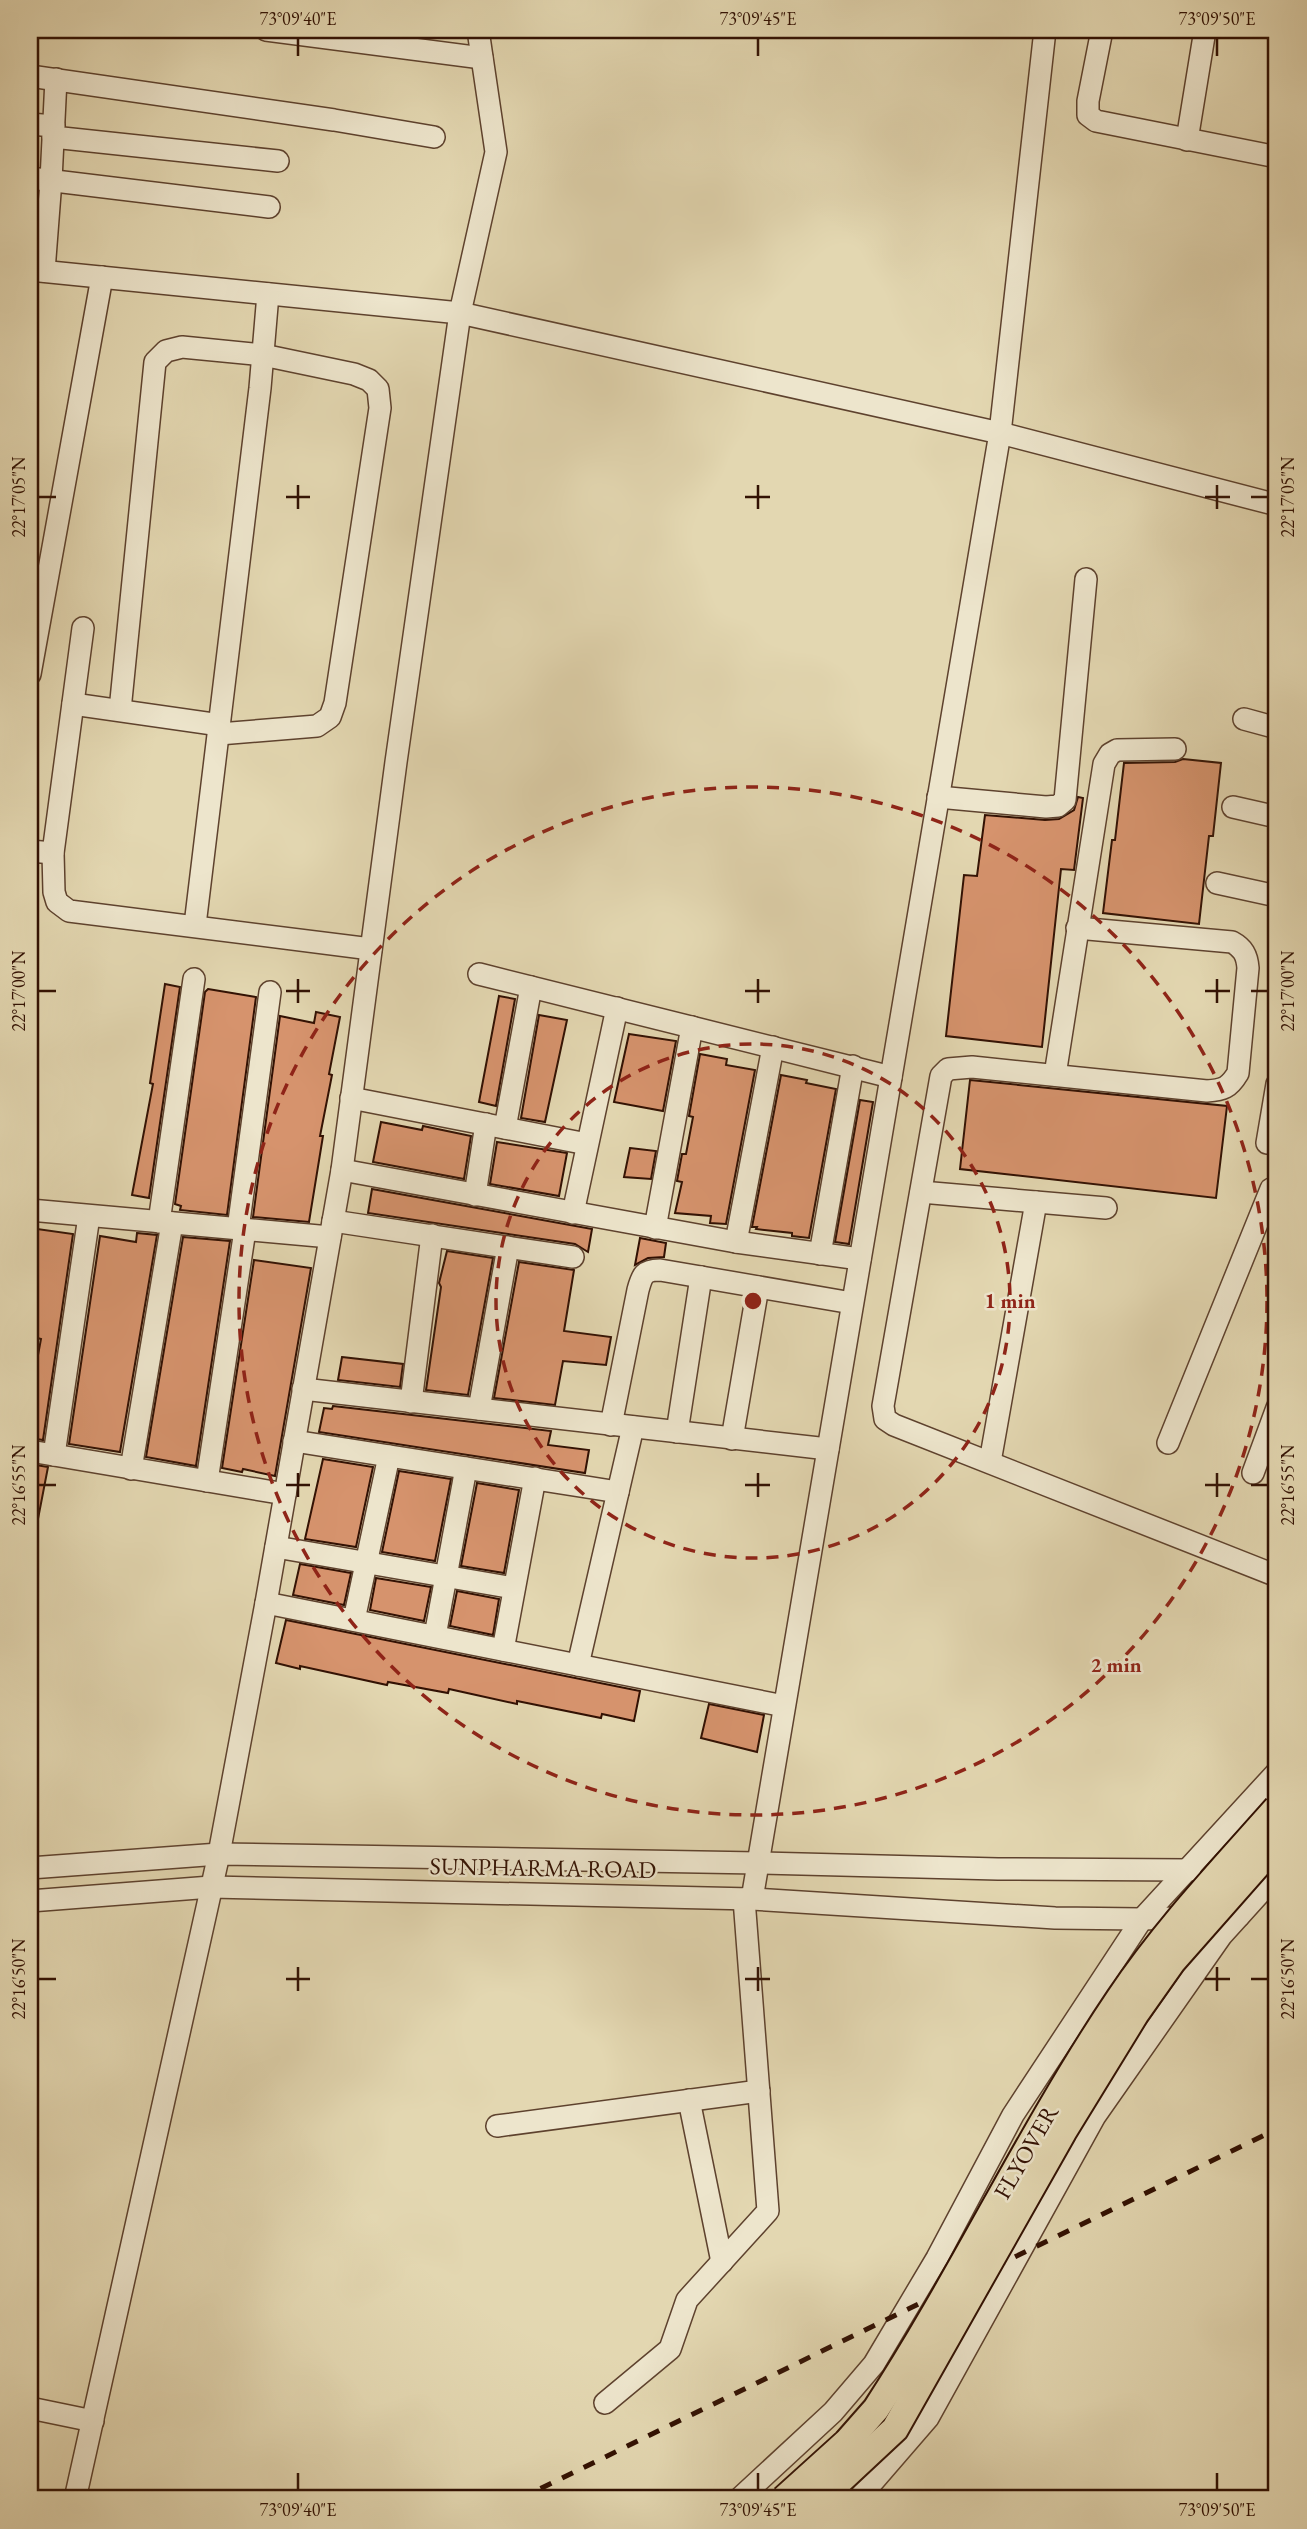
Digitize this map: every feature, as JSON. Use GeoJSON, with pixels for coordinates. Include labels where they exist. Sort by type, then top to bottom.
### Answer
{"type":"FeatureCollection","features":[{"type":"Feature","properties":{"kind":"main road","name":"FLYOVER"},"geometry":{"type":"LineString","coordinates":[[784,2499],[847,2442],[876,2409],[1044,2119],[1118,2000],[1161,1939],[1277,1808]]}},
{"type":"Feature","properties":{"kind":"main road","name":"FLYOVER"},"geometry":{"type":"LineString","coordinates":[[820,2499],[895,2429],[1063,2132],[1136,2013],[1172,1962],[1277,1843]]}},
{"type":"Feature","properties":{"kind":"street"},"geometry":{"type":"LineString","coordinates":[[266,30],[386,37],[482,58]]}},
{"type":"Feature","properties":{"kind":"street"},"geometry":{"type":"LineString","coordinates":[[75,2499],[219,1854],[342,1170],[460,313],[496,152],[478,30]]}},
{"type":"Feature","properties":{"kind":"street"},"geometry":{"type":"LineString","coordinates":[[605,2403],[670,2349],[687,2300],[768,2211],[748,1899],[758,1863],[1000,433],[1045,30]]}},
{"type":"Feature","properties":{"kind":"street"},"geometry":{"type":"LineString","coordinates":[[1102,30],[1088,101],[1088,114],[1096,121],[1277,157]]}},
{"type":"Feature","properties":{"kind":"street"},"geometry":{"type":"LineString","coordinates":[[1187,140],[1205,30]]}},
{"type":"Feature","properties":{"kind":"street"},"geometry":{"type":"LineString","coordinates":[[30,76],[435,137]]}},
{"type":"Feature","properties":{"kind":"street"},"geometry":{"type":"LineString","coordinates":[[56,79],[51,180],[37,271],[460,313],[1000,433],[1277,505]]}},
{"type":"Feature","properties":{"kind":"street"},"geometry":{"type":"LineString","coordinates":[[30,124],[53,131],[278,162]]}},
{"type":"Feature","properties":{"kind":"street"},"geometry":{"type":"LineString","coordinates":[[30,178],[269,207]]}},
{"type":"Feature","properties":{"kind":"street"},"geometry":{"type":"LineString","coordinates":[[30,674],[36,597],[102,277]]}},
{"type":"Feature","properties":{"kind":"street"},"geometry":{"type":"LineString","coordinates":[[195,925],[220,730],[268,294]]}},
{"type":"Feature","properties":{"kind":"street"},"geometry":{"type":"LineString","coordinates":[[73,704],[120,710],[220,730],[317,726],[330,717],[335,703],[380,408],[377,390],[369,380],[354,374],[263,355],[182,347],[166,351],[155,362],[120,710]]}},
{"type":"Feature","properties":{"kind":"street"},"geometry":{"type":"LineString","coordinates":[[938,797],[1046,807],[1058,806],[1065,800],[1086,579]]}},
{"type":"Feature","properties":{"kind":"street"},"geometry":{"type":"LineString","coordinates":[[83,628],[53,853],[54,892],[57,902],[69,911],[371,949]]}},
{"type":"Feature","properties":{"kind":"street"},"geometry":{"type":"LineString","coordinates":[[1244,719],[1277,728]]}},
{"type":"Feature","properties":{"kind":"street"},"geometry":{"type":"LineString","coordinates":[[1055,1075],[1104,764],[1110,754],[1117,750],[1175,749]]}},
{"type":"Feature","properties":{"kind":"street"},"geometry":{"type":"LineString","coordinates":[[1233,807],[1277,817]]}},
{"type":"Feature","properties":{"kind":"street"},"geometry":{"type":"LineString","coordinates":[[30,851],[53,853]]}},
{"type":"Feature","properties":{"kind":"street"},"geometry":{"type":"LineString","coordinates":[[1217,883],[1277,896]]}},
{"type":"Feature","properties":{"kind":"street"},"geometry":{"type":"LineString","coordinates":[[1077,928],[1232,942],[1241,947],[1248,968],[1238,1073],[1230,1086],[1222,1090],[1207,1091],[972,1067],[948,1069],[941,1076],[883,1406],[885,1419],[894,1425],[1277,1576]]}},
{"type":"Feature","properties":{"kind":"street"},"geometry":{"type":"LineString","coordinates":[[480,974],[891,1077]]}},
{"type":"Feature","properties":{"kind":"street"},"geometry":{"type":"LineString","coordinates":[[131,1469],[165,1223],[194,979]]}},
{"type":"Feature","properties":{"kind":"street"},"geometry":{"type":"LineString","coordinates":[[475,1195],[496,1126],[531,987]]}},
{"type":"Feature","properties":{"kind":"street"},"geometry":{"type":"LineString","coordinates":[[207,1481],[242,1229],[270,992]]}},
{"type":"Feature","properties":{"kind":"street"},"geometry":{"type":"LineString","coordinates":[[573,1213],[617,1008]]}},
{"type":"Feature","properties":{"kind":"street"},"geometry":{"type":"LineString","coordinates":[[655,1228],[692,1027]]}},
{"type":"Feature","properties":{"kind":"street"},"geometry":{"type":"LineString","coordinates":[[736,1242],[772,1046]]}},
{"type":"Feature","properties":{"kind":"street"},"geometry":{"type":"LineString","coordinates":[[820,1254],[853,1066]]}},
{"type":"Feature","properties":{"kind":"street"},"geometry":{"type":"LineString","coordinates":[[1267,1143],[1277,1084]]}},
{"type":"Feature","properties":{"kind":"street"},"geometry":{"type":"LineString","coordinates":[[351,1098],[587,1144]]}},
{"type":"Feature","properties":{"kind":"street"},"geometry":{"type":"LineString","coordinates":[[342,1170],[736,1242],[860,1259]]}},
{"type":"Feature","properties":{"kind":"street"},"geometry":{"type":"LineString","coordinates":[[1168,1443],[1271,1189],[1277,1192]]}},
{"type":"Feature","properties":{"kind":"street"},"geometry":{"type":"LineString","coordinates":[[921,1192],[1106,1208]]}},
{"type":"Feature","properties":{"kind":"street"},"geometry":{"type":"LineString","coordinates":[[990,1462],[1036,1202]]}},
{"type":"Feature","properties":{"kind":"street"},"geometry":{"type":"LineString","coordinates":[[30,1210],[242,1229],[332,1229],[432,1236],[573,1257]]}},
{"type":"Feature","properties":{"kind":"street"},"geometry":{"type":"LineString","coordinates":[[54,1455],[89,1216]]}},
{"type":"Feature","properties":{"kind":"street"},"geometry":{"type":"LineString","coordinates":[[411,1402],[432,1236]]}},
{"type":"Feature","properties":{"kind":"street"},"geometry":{"type":"LineString","coordinates":[[479,1409],[508,1247]]}},
{"type":"Feature","properties":{"kind":"street"},"geometry":{"type":"LineString","coordinates":[[611,1425],[642,1275],[649,1270],[852,1303]]}},
{"type":"Feature","properties":{"kind":"street"},"geometry":{"type":"LineString","coordinates":[[677,1432],[701,1277]]}},
{"type":"Feature","properties":{"kind":"street"},"geometry":{"type":"LineString","coordinates":[[732,1438],[758,1287]]}},
{"type":"Feature","properties":{"kind":"street"},"geometry":{"type":"LineString","coordinates":[[303,1389],[828,1448]]}},
{"type":"Feature","properties":{"kind":"street"},"geometry":{"type":"LineString","coordinates":[[1253,1473],[1277,1408]]}},
{"type":"Feature","properties":{"kind":"street"},"geometry":{"type":"LineString","coordinates":[[578,1665],[633,1427]]}},
{"type":"Feature","properties":{"kind":"street"},"geometry":{"type":"LineString","coordinates":[[294,1441],[618,1492]]}},
{"type":"Feature","properties":{"kind":"street"},"geometry":{"type":"LineString","coordinates":[[30,1451],[285,1494]]}},
{"type":"Feature","properties":{"kind":"street"},"geometry":{"type":"LineString","coordinates":[[354,1620],[389,1456]]}},
{"type":"Feature","properties":{"kind":"street"},"geometry":{"type":"LineString","coordinates":[[435,1636],[466,1468]]}},
{"type":"Feature","properties":{"kind":"street"},"geometry":{"type":"LineString","coordinates":[[503,1650],[535,1478]]}},
{"type":"Feature","properties":{"kind":"street"},"geometry":{"type":"LineString","coordinates":[[276,1547],[514,1588]]}},
{"type":"Feature","properties":{"kind":"street"},"geometry":{"type":"LineString","coordinates":[[266,1603],[784,1706]]}},
{"type":"Feature","properties":{"kind":"street"},"geometry":{"type":"LineString","coordinates":[[739,2499],[833,2412],[874,2364],[937,2258],[1013,2115],[1142,1919],[1190,1870],[1277,1772]]}},
{"type":"Feature","properties":{"kind":"street","name":"SUNPHARMA ROAD"},"geometry":{"type":"LineString","coordinates":[[30,1868],[219,1854],[998,1869],[1190,1870]]}},
{"type":"Feature","properties":{"kind":"street"},"geometry":{"type":"LineString","coordinates":[[858,2499],[928,2418],[1095,2116],[1222,1936],[1277,1874]]}},
{"type":"Feature","properties":{"kind":"street","name":"SUNPHARMA ROAD"},"geometry":{"type":"LineString","coordinates":[[30,1901],[211,1887],[748,1899],[1055,1918],[1239,1916]]}},
{"type":"Feature","properties":{"kind":"street"},"geometry":{"type":"LineString","coordinates":[[497,2126],[759,2091]]}},
{"type":"Feature","properties":{"kind":"street"},"geometry":{"type":"LineString","coordinates":[[689,2100],[722,2262]]}},
{"type":"Feature","properties":{"kind":"street"},"geometry":{"type":"LineString","coordinates":[[30,2408],[93,2421]]}},
{"type":"Feature","properties":{"kind":"building"},"geometry":{"type":"Polygon","coordinates":[[[1183,759],[1221,763],[1199,924],[1103,913],[1124,763],[1175,762],[1183,759]]]}},
{"type":"Feature","properties":{"kind":"building"},"geometry":{"type":"Polygon","coordinates":[[[1078,797],[1083,798],[1074,870],[1061,869],[1042,1047],[946,1036],[964,875],[977,876],[985,815],[1059,819],[1074,810],[1078,797]]]}},
{"type":"Feature","properties":{"kind":"building"},"geometry":{"type":"Polygon","coordinates":[[[165,984],[180,987],[149,1198],[132,1195],[153,1084],[150,1083],[165,984]]]}},
{"type":"Feature","properties":{"kind":"building"},"geometry":{"type":"Polygon","coordinates":[[[208,989],[256,997],[227,1215],[180,1210],[181,1206],[175,1204],[205,992],[208,989]]]}},
{"type":"Feature","properties":{"kind":"building"},"geometry":{"type":"Polygon","coordinates":[[[499,996],[515,999],[496,1106],[479,1102],[499,996]]]}},
{"type":"Feature","properties":{"kind":"building"},"geometry":{"type":"Polygon","coordinates":[[[316,1012],[340,1017],[329,1074],[332,1075],[320,1136],[323,1136],[309,1222],[253,1217],[280,1016],[314,1023],[316,1012]]]}},
{"type":"Feature","properties":{"kind":"building"},"geometry":{"type":"Polygon","coordinates":[[[539,1015],[567,1020],[545,1122],[521,1118],[539,1015]]]}},
{"type":"Feature","properties":{"kind":"building"},"geometry":{"type":"Polygon","coordinates":[[[629,1034],[676,1041],[663,1111],[614,1102],[629,1034]]]}},
{"type":"Feature","properties":{"kind":"building"},"geometry":{"type":"Polygon","coordinates":[[[700,1054],[727,1059],[726,1065],[755,1070],[726,1224],[710,1223],[711,1216],[675,1213],[682,1182],[677,1181],[682,1154],[686,1154],[693,1117],[689,1116],[700,1054]]]}},
{"type":"Feature","properties":{"kind":"building"},"geometry":{"type":"Polygon","coordinates":[[[781,1075],[836,1089],[809,1238],[752,1227],[781,1075]]]}},
{"type":"Feature","properties":{"kind":"building"},"geometry":{"type":"Polygon","coordinates":[[[970,1080],[1227,1106],[1216,1198],[960,1169],[970,1080]]]}},
{"type":"Feature","properties":{"kind":"building"},"geometry":{"type":"Polygon","coordinates":[[[860,1100],[873,1102],[849,1244],[835,1242],[860,1100]]]}},
{"type":"Feature","properties":{"kind":"building"},"geometry":{"type":"Polygon","coordinates":[[[381,1122],[422,1130],[423,1126],[471,1136],[464,1179],[373,1162],[381,1122]]]}},
{"type":"Feature","properties":{"kind":"building"},"geometry":{"type":"Polygon","coordinates":[[[497,1142],[567,1153],[559,1196],[490,1184],[497,1142]]]}},
{"type":"Feature","properties":{"kind":"building"},"geometry":{"type":"Polygon","coordinates":[[[630,1148],[656,1151],[651,1179],[624,1177],[630,1148]]]}},
{"type":"Feature","properties":{"kind":"building"},"geometry":{"type":"Polygon","coordinates":[[[372,1189],[592,1229],[588,1252],[575,1244],[368,1213],[372,1189]]]}},
{"type":"Feature","properties":{"kind":"building"},"geometry":{"type":"Polygon","coordinates":[[[30,1228],[73,1234],[43,1440],[30,1438],[30,1398],[41,1339],[30,1336],[30,1228]]]}},
{"type":"Feature","properties":{"kind":"building"},"geometry":{"type":"Polygon","coordinates":[[[137,1233],[157,1235],[120,1452],[69,1444],[100,1236],[136,1242],[137,1233]]]}},
{"type":"Feature","properties":{"kind":"building"},"geometry":{"type":"Polygon","coordinates":[[[183,1237],[230,1241],[196,1466],[146,1457],[183,1237]]]}},
{"type":"Feature","properties":{"kind":"building"},"geometry":{"type":"Polygon","coordinates":[[[640,1238],[666,1243],[664,1257],[648,1258],[635,1265],[640,1238]]]}},
{"type":"Feature","properties":{"kind":"building"},"geometry":{"type":"Polygon","coordinates":[[[447,1251],[493,1258],[468,1395],[426,1390],[441,1287],[439,1283],[447,1251]]]}},
{"type":"Feature","properties":{"kind":"building"},"geometry":{"type":"Polygon","coordinates":[[[254,1260],[311,1268],[275,1476],[243,1469],[242,1472],[222,1468],[254,1260]]]}},
{"type":"Feature","properties":{"kind":"building"},"geometry":{"type":"Polygon","coordinates":[[[519,1262],[574,1270],[564,1331],[611,1337],[606,1365],[563,1361],[555,1405],[494,1398],[519,1262]]]}},
{"type":"Feature","properties":{"kind":"building"},"geometry":{"type":"Polygon","coordinates":[[[342,1357],[403,1364],[400,1387],[338,1380],[342,1357]]]}},
{"type":"Feature","properties":{"kind":"building"},"geometry":{"type":"Polygon","coordinates":[[[333,1406],[551,1431],[548,1445],[589,1450],[585,1473],[319,1432],[324,1408],[332,1409],[333,1406]]]}},
{"type":"Feature","properties":{"kind":"building"},"geometry":{"type":"Polygon","coordinates":[[[323,1459],[373,1467],[356,1547],[305,1539],[323,1459]]]}},
{"type":"Feature","properties":{"kind":"building"},"geometry":{"type":"Polygon","coordinates":[[[30,1464],[48,1467],[38,1519],[30,1518],[30,1464]]]}},
{"type":"Feature","properties":{"kind":"building"},"geometry":{"type":"Polygon","coordinates":[[[399,1471],[451,1479],[435,1561],[382,1552],[399,1471]]]}},
{"type":"Feature","properties":{"kind":"building"},"geometry":{"type":"Polygon","coordinates":[[[477,1483],[519,1490],[504,1573],[461,1566],[477,1483]]]}},
{"type":"Feature","properties":{"kind":"building"},"geometry":{"type":"Polygon","coordinates":[[[300,1564],[351,1573],[344,1605],[293,1595],[300,1564]]]}},
{"type":"Feature","properties":{"kind":"building"},"geometry":{"type":"Polygon","coordinates":[[[376,1578],[431,1587],[424,1621],[370,1610],[376,1578]]]}},
{"type":"Feature","properties":{"kind":"building"},"geometry":{"type":"Polygon","coordinates":[[[457,1591],[499,1599],[493,1635],[450,1626],[457,1591]]]}},
{"type":"Feature","properties":{"kind":"building"},"geometry":{"type":"Polygon","coordinates":[[[286,1620],[640,1691],[634,1721],[602,1714],[601,1718],[517,1701],[517,1704],[449,1689],[448,1693],[388,1682],[387,1685],[276,1663],[286,1620]]]}},
{"type":"Feature","properties":{"kind":"building"},"geometry":{"type":"Polygon","coordinates":[[[709,1704],[764,1715],[757,1752],[701,1738],[709,1704]]]}},
{"type":"Feature","properties":{"kind":"railway"},"geometry":{"type":"LineString","coordinates":[[519,2499],[1277,2129]]}}]}
